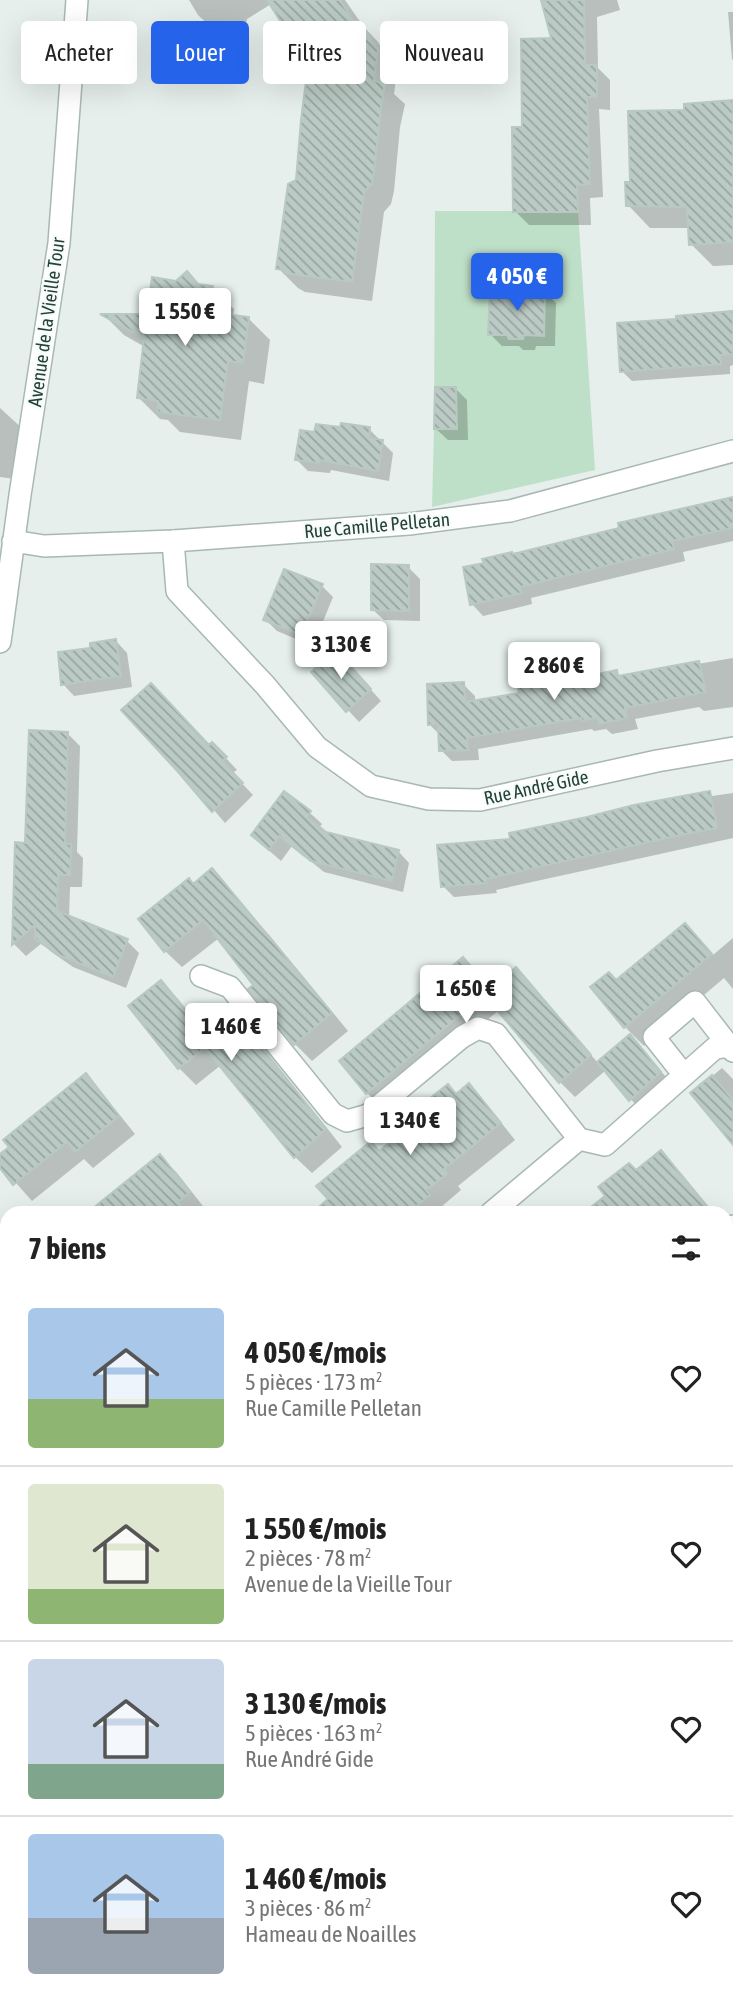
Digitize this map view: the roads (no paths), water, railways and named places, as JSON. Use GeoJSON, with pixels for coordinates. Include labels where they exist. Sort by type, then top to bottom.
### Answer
{"type":"FeatureCollection","features":[{"type":"Feature","properties":{"kind":"street","name":"Avenue de la Vieille Tour"},"geometry":{"type":"LineString","coordinates":[[0,642],[59,243],[77,0]]}},
{"type":"Feature","properties":{"kind":"street","name":"Rue Camille Pelletan"},"geometry":{"type":"LineString","coordinates":[[13,541],[44,546],[173,541],[409,524],[510,512],[733,451]]}},
{"type":"Feature","properties":{"kind":"street","name":"Rue André Gide"},"geometry":{"type":"LineString","coordinates":[[173,541],[177,591],[265,685],[317,747],[372,786],[429,799],[480,800],[657,761],[733,748]]}},
{"type":"Feature","properties":{"kind":"street"},"geometry":{"type":"LineString","coordinates":[[201,976],[230,987],[333,1114],[347,1121],[368,1115],[462,1037],[478,1028],[496,1034],[579,1139],[605,1144],[715,1048],[731,1048]]}},
{"type":"Feature","properties":{"kind":"street"},"geometry":{"type":"LineString","coordinates":[[684,1075],[654,1037],[695,1002],[731,1048]]}},
{"type":"Feature","properties":{"kind":"street"},"geometry":{"type":"LineString","coordinates":[[499,1206],[579,1139]]}}]}
